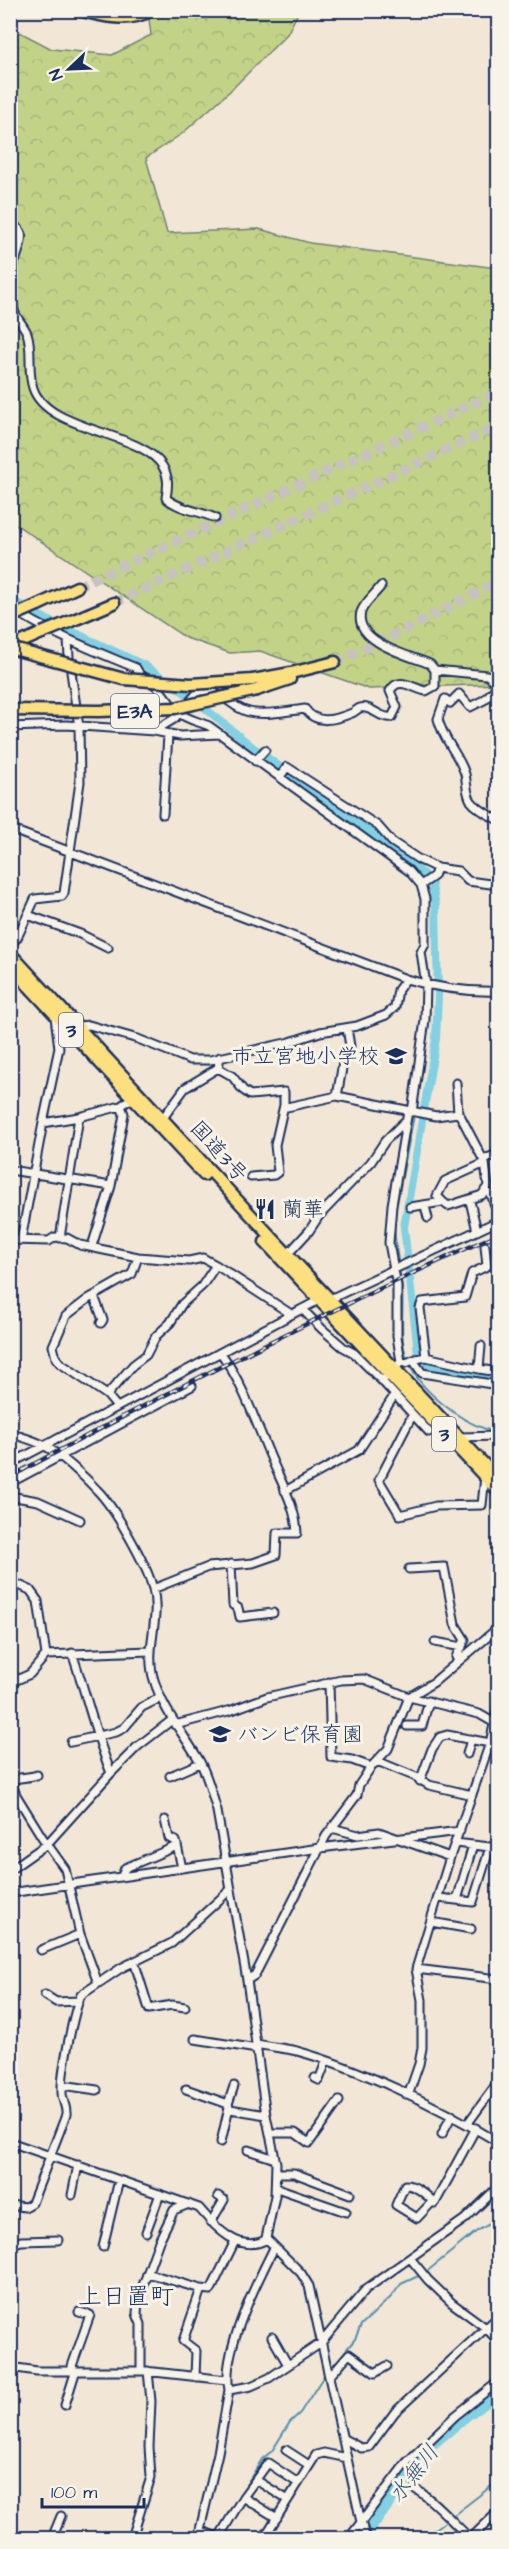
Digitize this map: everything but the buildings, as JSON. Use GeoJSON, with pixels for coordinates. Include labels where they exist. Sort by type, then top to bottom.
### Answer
{"type":"FeatureCollection","features":[{"type":"Feature","properties":{"kind":"highway"},"geometry":{"type":"LineString","coordinates":[[11,613],[38,605],[78,587]]}},
{"type":"Feature","properties":{"kind":"highway"},"geometry":{"type":"LineString","coordinates":[[10,647],[114,603]]}},
{"type":"Feature","properties":{"kind":"highway","name":"E3A"},"geometry":{"type":"LineString","coordinates":[[10,647],[89,671],[146,682],[255,685],[291,673],[335,662],[255,685],[175,708],[99,711],[10,710]]}},
{"type":"Feature","properties":{"kind":"highway","name":"国道3号"},"geometry":{"type":"LineString","coordinates":[[10,952],[287,1255],[324,1300]]}},
{"type":"Feature","properties":{"kind":"highway","name":"国道3号"},"geometry":{"type":"LineString","coordinates":[[10,966],[324,1300],[406,1365],[460,1437],[498,1479]]}},
{"type":"Feature","properties":{"kind":"highway","name":"国道3号"},"geometry":{"type":"LineString","coordinates":[[406,1365],[498,1491]]}},
{"type":"Feature","properties":{"kind":"main road"},"geometry":{"type":"LineString","coordinates":[[77,10],[116,18],[134,17],[153,10]]}},
{"type":"Feature","properties":{"kind":"street"},"geometry":{"type":"LineString","coordinates":[[10,226],[17,227],[21,231],[22,238],[12,269],[14,312],[27,333],[30,377],[33,389],[42,405],[149,453],[162,465],[166,475],[168,483],[166,498],[171,502],[202,511],[214,518]]}},
{"type":"Feature","properties":{"kind":"street"},"geometry":{"type":"LineString","coordinates":[[154,731],[179,714],[199,691],[212,690],[249,712],[274,713],[305,709],[319,721],[353,713],[360,708],[369,708],[386,718],[392,717],[397,707],[390,691],[393,686],[404,683],[426,692],[435,686],[435,670],[430,664],[370,638],[361,623],[362,611],[381,586]]}},
{"type":"Feature","properties":{"kind":"street"},"geometry":{"type":"LineString","coordinates":[[11,613],[136,668],[140,675],[150,679],[158,687],[179,714],[210,726],[408,871],[421,885],[425,899],[425,944],[422,952],[426,985],[425,1020],[389,1226],[389,1243],[402,1264],[397,1336],[406,1365],[422,1373],[498,1385]]}},
{"type":"Feature","properties":{"kind":"street"},"geometry":{"type":"LineString","coordinates":[[68,640],[69,657]]}},
{"type":"Feature","properties":{"kind":"street"},"geometry":{"type":"LineString","coordinates":[[435,670],[487,675],[496,683],[495,689],[484,700],[470,707],[459,694],[450,702],[445,699],[438,719],[448,744],[460,761],[469,797],[480,809],[498,820]]}},
{"type":"Feature","properties":{"kind":"street"},"geometry":{"type":"LineString","coordinates":[[10,945],[17,938],[35,898],[62,896],[80,782],[79,727],[71,672]]}},
{"type":"Feature","properties":{"kind":"street"},"geometry":{"type":"LineString","coordinates":[[10,727],[79,727],[154,731],[168,735],[219,734]]}},
{"type":"Feature","properties":{"kind":"street"},"geometry":{"type":"LineString","coordinates":[[163,814],[168,735]]}},
{"type":"Feature","properties":{"kind":"street"},"geometry":{"type":"LineString","coordinates":[[255,760],[265,750]]}},
{"type":"Feature","properties":{"kind":"street"},"geometry":{"type":"LineString","coordinates":[[280,777],[287,767],[378,826],[392,842],[436,872],[458,871],[468,881],[498,885]]}},
{"type":"Feature","properties":{"kind":"street"},"geometry":{"type":"LineString","coordinates":[[10,829],[406,979],[442,988],[476,992],[498,991]]}},
{"type":"Feature","properties":{"kind":"street"},"geometry":{"type":"LineString","coordinates":[[421,885],[436,872]]}},
{"type":"Feature","properties":{"kind":"street"},"geometry":{"type":"LineString","coordinates":[[28,915],[80,934],[108,948]]}},
{"type":"Feature","properties":{"kind":"street"},"geometry":{"type":"LineString","coordinates":[[80,1026],[89,1025],[138,1039],[190,1060],[210,1060],[347,1028],[386,1015],[394,1007],[398,990],[406,979]]}},
{"type":"Feature","properties":{"kind":"street"},"geometry":{"type":"LineString","coordinates":[[21,1240],[32,1174],[59,1048],[54,1013]]}},
{"type":"Feature","properties":{"kind":"street"},"geometry":{"type":"LineString","coordinates":[[338,1096],[345,1052],[350,1046],[347,1028]]}},
{"type":"Feature","properties":{"kind":"street"},"geometry":{"type":"LineString","coordinates":[[163,1118],[185,1088],[218,1068],[220,1057]]}},
{"type":"Feature","properties":{"kind":"street"},"geometry":{"type":"LineString","coordinates":[[218,1068],[232,1076],[249,1095],[285,1092],[274,1145],[278,1172],[274,1175],[251,1177]]}},
{"type":"Feature","properties":{"kind":"street"},"geometry":{"type":"LineString","coordinates":[[456,1083],[458,1113],[484,1161],[488,1186],[470,1201],[448,1206],[437,1196],[445,1181],[484,1161],[498,1154]]}},
{"type":"Feature","properties":{"kind":"street"},"geometry":{"type":"LineString","coordinates":[[284,1105],[287,1107],[338,1096],[436,1116],[458,1113]]}},
{"type":"Feature","properties":{"kind":"street"},"geometry":{"type":"LineString","coordinates":[[44,1124],[121,1106],[133,1097]]}},
{"type":"Feature","properties":{"kind":"street"},"geometry":{"type":"LineString","coordinates":[[92,1246],[111,1186],[124,1114],[121,1106]]}},
{"type":"Feature","properties":{"kind":"street"},"geometry":{"type":"LineString","coordinates":[[60,1238],[79,1117]]}},
{"type":"Feature","properties":{"kind":"street"},"geometry":{"type":"LineString","coordinates":[[287,1255],[319,1216],[371,1162],[385,1141],[406,1120]]}},
{"type":"Feature","properties":{"kind":"street"},"geometry":{"type":"LineString","coordinates":[[10,1170],[111,1186]]}},
{"type":"Feature","properties":{"kind":"street"},"geometry":{"type":"LineString","coordinates":[[485,1190],[492,1196],[494,1204]]}},
{"type":"Feature","properties":{"kind":"street"},"geometry":{"type":"LineString","coordinates":[[470,1201],[477,1231]]}},
{"type":"Feature","properties":{"kind":"street"},"geometry":{"type":"LineString","coordinates":[[410,1207],[443,1202]]}},
{"type":"Feature","properties":{"kind":"street"},"geometry":{"type":"LineString","coordinates":[[425,1206],[428,1218]]}},
{"type":"Feature","properties":{"kind":"street"},"geometry":{"type":"LineString","coordinates":[[10,1464],[291,1314],[498,1221]]}},
{"type":"Feature","properties":{"kind":"street"},"geometry":{"type":"LineString","coordinates":[[10,1240],[49,1241],[67,1238],[80,1245],[138,1257],[189,1261],[203,1258],[291,1314]]}},
{"type":"Feature","properties":{"kind":"street"},"geometry":{"type":"LineString","coordinates":[[285,1491],[358,1450],[394,1396],[406,1365],[422,1302],[465,1297],[472,1274],[487,1266],[485,1246]]}},
{"type":"Feature","properties":{"kind":"street"},"geometry":{"type":"LineString","coordinates":[[117,1407],[107,1395],[60,1363],[53,1346],[66,1316],[94,1296],[132,1274],[138,1257]]}},
{"type":"Feature","properties":{"kind":"street"},"geometry":{"type":"LineString","coordinates":[[107,1395],[133,1365],[146,1355],[156,1336],[170,1323],[182,1304],[202,1286],[216,1265]]}},
{"type":"Feature","properties":{"kind":"street"},"geometry":{"type":"LineString","coordinates":[[94,1296],[104,1320],[101,1323]]}},
{"type":"Feature","properties":{"kind":"street"},"geometry":{"type":"LineString","coordinates":[[303,1309],[322,1329],[354,1353],[406,1365],[498,1372]]}},
{"type":"Feature","properties":{"kind":"street"},"geometry":{"type":"LineString","coordinates":[[479,1369],[481,1346]]}},
{"type":"Feature","properties":{"kind":"street"},"geometry":{"type":"LineString","coordinates":[[153,1589],[208,1567],[253,1563],[272,1558],[276,1555],[277,1533],[297,1533],[296,1522],[285,1491],[246,1400],[230,1366],[221,1353]]}},
{"type":"Feature","properties":{"kind":"street"},"geometry":{"type":"LineString","coordinates":[[10,1483],[192,1386]]}},
{"type":"Feature","properties":{"kind":"street"},"geometry":{"type":"LineString","coordinates":[[394,1396],[429,1432]]}},
{"type":"Feature","properties":{"kind":"street"},"geometry":{"type":"LineString","coordinates":[[412,1416],[379,1480],[400,1515],[436,1506],[482,1504],[485,1476]]}},
{"type":"Feature","properties":{"kind":"street"},"geometry":{"type":"LineString","coordinates":[[10,1433],[44,1445],[98,1491],[133,1545],[153,1589],[155,1613],[150,1651],[153,1678],[160,1698],[200,1763],[210,1786],[217,1811],[247,1980],[266,2115],[276,2159],[276,2188],[267,2239],[301,2273],[309,2286],[361,2525],[366,2538]]}},
{"type":"Feature","properties":{"kind":"street"},"geometry":{"type":"LineString","coordinates":[[460,1437],[498,1436]]}},
{"type":"Feature","properties":{"kind":"street"},"geometry":{"type":"LineString","coordinates":[[10,1496],[38,1501],[80,1520]]}},
{"type":"Feature","properties":{"kind":"street"},"geometry":{"type":"LineString","coordinates":[[231,1564],[233,1605],[238,1608],[240,1617],[273,1613]]}},
{"type":"Feature","properties":{"kind":"street"},"geometry":{"type":"LineString","coordinates":[[409,1569],[444,1567],[454,1624],[465,1640],[456,1657],[458,1660]]}},
{"type":"Feature","properties":{"kind":"street"},"geometry":{"type":"LineString","coordinates":[[10,1581],[30,1590],[38,1601],[46,1655]]}},
{"type":"Feature","properties":{"kind":"street"},"geometry":{"type":"LineString","coordinates":[[247,1980],[255,1975],[332,1828],[357,1795],[359,1785],[371,1767],[388,1749],[408,1697],[434,1682],[458,1660],[475,1650],[498,1628]]}},
{"type":"Feature","properties":{"kind":"street"},"geometry":{"type":"LineString","coordinates":[[435,1642],[462,1647]]}},
{"type":"Feature","properties":{"kind":"street"},"geometry":{"type":"LineString","coordinates":[[10,1683],[30,1674],[46,1655],[150,1651]]}},
{"type":"Feature","properties":{"kind":"street"},"geometry":{"type":"LineString","coordinates":[[72,1653],[86,1694],[96,1736],[111,1773]]}},
{"type":"Feature","properties":{"kind":"street"},"geometry":{"type":"LineString","coordinates":[[10,1870],[46,1844],[137,1747],[174,1723],[232,1710],[267,1697],[329,1682],[364,1679],[408,1697],[479,1714],[497,1724]]}},
{"type":"Feature","properties":{"kind":"street"},"geometry":{"type":"LineString","coordinates":[[329,1682],[331,1757],[352,1760],[371,1767]]}},
{"type":"Feature","properties":{"kind":"street"},"geometry":{"type":"LineString","coordinates":[[71,1742],[116,1732],[124,1728],[142,1707],[160,1698]]}},
{"type":"Feature","properties":{"kind":"street"},"geometry":{"type":"LineString","coordinates":[[407,1726],[422,1726],[429,1701]]}},
{"type":"Feature","properties":{"kind":"street"},"geometry":{"type":"LineString","coordinates":[[405,2094],[412,2086],[422,2048],[422,2000],[416,1969],[450,1857],[497,1724],[498,1707]]}},
{"type":"Feature","properties":{"kind":"street"},"geometry":{"type":"LineString","coordinates":[[420,1781],[432,1749],[440,1737],[447,1735],[490,1743]]}},
{"type":"Feature","properties":{"kind":"street"},"geometry":{"type":"LineString","coordinates":[[467,1754],[471,1739]]}},
{"type":"Feature","properties":{"kind":"street"},"geometry":{"type":"LineString","coordinates":[[377,1761],[416,1777],[420,1781],[472,1795]]}},
{"type":"Feature","properties":{"kind":"street"},"geometry":{"type":"LineString","coordinates":[[170,1776],[200,1763]]}},
{"type":"Feature","properties":{"kind":"street"},"geometry":{"type":"LineString","coordinates":[[37,1775],[23,1776],[11,1781],[46,1844],[65,1869],[70,1884],[72,1907],[98,1983]]}},
{"type":"Feature","properties":{"kind":"street"},"geometry":{"type":"LineString","coordinates":[[10,1802],[18,1797]]}},
{"type":"Feature","properties":{"kind":"street"},"geometry":{"type":"LineString","coordinates":[[165,1820],[169,1838],[176,1840],[182,1868]]}},
{"type":"Feature","properties":{"kind":"street"},"geometry":{"type":"LineString","coordinates":[[332,1828],[358,1835],[379,1832],[450,1857]]}},
{"type":"Feature","properties":{"kind":"street"},"geometry":{"type":"LineString","coordinates":[[10,1893],[320,1848],[460,1832]]}},
{"type":"Feature","properties":{"kind":"street"},"geometry":{"type":"LineString","coordinates":[[455,1844],[498,1849]]}},
{"type":"Feature","properties":{"kind":"street"},"geometry":{"type":"LineString","coordinates":[[457,1900],[473,1845]]}},
{"type":"Feature","properties":{"kind":"street"},"geometry":{"type":"LineString","coordinates":[[122,1876],[125,1868],[177,1846]]}},
{"type":"Feature","properties":{"kind":"street"},"geometry":{"type":"LineString","coordinates":[[439,1898],[473,1902],[490,1847]]}},
{"type":"Feature","properties":{"kind":"street"},"geometry":{"type":"LineString","coordinates":[[10,2205],[25,2207],[32,2203],[66,2115],[67,2107],[61,2095],[62,2085],[81,1995],[134,1961],[172,1943],[230,1890]]}},
{"type":"Feature","properties":{"kind":"street"},"geometry":{"type":"LineString","coordinates":[[430,1922],[471,1929]]}},
{"type":"Feature","properties":{"kind":"street"},"geometry":{"type":"LineString","coordinates":[[41,1950],[80,1934]]}},
{"type":"Feature","properties":{"kind":"street"},"geometry":{"type":"LineString","coordinates":[[134,1961],[149,2009],[172,2005],[185,2007]]}},
{"type":"Feature","properties":{"kind":"street"},"geometry":{"type":"LineString","coordinates":[[416,1969],[498,1979]]}},
{"type":"Feature","properties":{"kind":"street"},"geometry":{"type":"LineString","coordinates":[[45,1995],[56,2002],[78,2001]]}},
{"type":"Feature","properties":{"kind":"street"},"geometry":{"type":"LineString","coordinates":[[195,2039],[297,2051],[452,2115],[498,2142]]}},
{"type":"Feature","properties":{"kind":"street"},"geometry":{"type":"LineString","coordinates":[[315,2078],[319,2080],[326,2062]]}},
{"type":"Feature","properties":{"kind":"street"},"geometry":{"type":"LineString","coordinates":[[468,2123],[498,2082]]}},
{"type":"Feature","properties":{"kind":"street"},"geometry":{"type":"LineString","coordinates":[[62,2085],[97,2090]]}},
{"type":"Feature","properties":{"kind":"street"},"geometry":{"type":"LineString","coordinates":[[221,2142],[222,2126],[234,2086]]}},
{"type":"Feature","properties":{"kind":"street"},"geometry":{"type":"LineString","coordinates":[[186,2089],[228,2105],[230,2109],[266,2115]]}},
{"type":"Feature","properties":{"kind":"street"},"geometry":{"type":"LineString","coordinates":[[270,2133],[295,2133],[309,2143],[339,2101]]}},
{"type":"Feature","properties":{"kind":"street"},"geometry":{"type":"LineString","coordinates":[[442,2134],[452,2115]]}},
{"type":"Feature","properties":{"kind":"street"},"geometry":{"type":"LineString","coordinates":[[433,2201],[409,2184],[405,2185],[396,2205],[417,2218],[433,2201],[435,2203],[476,2128]]}},
{"type":"Feature","properties":{"kind":"street"},"geometry":{"type":"LineString","coordinates":[[10,2142],[199,2208],[211,2222],[235,2241],[254,2244],[267,2239]]}},
{"type":"Feature","properties":{"kind":"street"},"geometry":{"type":"LineString","coordinates":[[248,2150],[276,2159]]}},
{"type":"Feature","properties":{"kind":"street"},"geometry":{"type":"LineString","coordinates":[[72,2195],[78,2165]]}},
{"type":"Feature","properties":{"kind":"street"},"geometry":{"type":"LineString","coordinates":[[277,2173],[294,2173],[350,2194]]}},
{"type":"Feature","properties":{"kind":"street"},"geometry":{"type":"LineString","coordinates":[[103,2247],[119,2180]]}},
{"type":"Feature","properties":{"kind":"street"},"geometry":{"type":"LineString","coordinates":[[229,2390],[251,2386],[321,2343],[366,2289],[465,2219],[498,2187]]}},
{"type":"Feature","properties":{"kind":"street"},"geometry":{"type":"LineString","coordinates":[[276,2188],[346,2212]]}},
{"type":"Feature","properties":{"kind":"street"},"geometry":{"type":"LineString","coordinates":[[146,2232],[160,2194]]}},
{"type":"Feature","properties":{"kind":"street"},"geometry":{"type":"LineString","coordinates":[[211,2222],[224,2200],[218,2196]]}},
{"type":"Feature","properties":{"kind":"street"},"geometry":{"type":"LineString","coordinates":[[132,2538],[151,2477],[149,2447],[151,2401],[145,2371],[141,2324],[137,2314],[138,2299],[159,2241],[174,2210],[189,2204]]}},
{"type":"Feature","properties":{"kind":"street"},"geometry":{"type":"LineString","coordinates":[[10,2244],[21,2241],[58,2240]]}},
{"type":"Feature","properties":{"kind":"street"},"geometry":{"type":"LineString","coordinates":[[147,2273],[211,2290],[235,2241]]}},
{"type":"Feature","properties":{"kind":"street"},"geometry":{"type":"LineString","coordinates":[[274,2248],[239,2326],[227,2380],[229,2390],[219,2453],[200,2535],[220,2538],[243,2497],[268,2463],[298,2483]]}},
{"type":"Feature","properties":{"kind":"street"},"geometry":{"type":"LineString","coordinates":[[410,2258],[452,2303],[486,2328],[498,2341]]}},
{"type":"Feature","properties":{"kind":"street"},"geometry":{"type":"LineString","coordinates":[[195,2377],[196,2351],[183,2341],[201,2289]]}},
{"type":"Feature","properties":{"kind":"street"},"geometry":{"type":"LineString","coordinates":[[65,2405],[75,2373],[72,2366],[90,2315],[79,2312]]}},
{"type":"Feature","properties":{"kind":"street"},"geometry":{"type":"LineString","coordinates":[[344,2439],[361,2448],[369,2446],[395,2412],[498,2317]]}},
{"type":"Feature","properties":{"kind":"street"},"geometry":{"type":"LineString","coordinates":[[272,2337],[288,2365]]}},
{"type":"Feature","properties":{"kind":"street"},"geometry":{"type":"LineString","coordinates":[[329,2377],[349,2354],[375,2373],[387,2366]]}},
{"type":"Feature","properties":{"kind":"street"},"geometry":{"type":"LineString","coordinates":[[10,2367],[37,2371],[145,2371],[227,2380]]}},
{"type":"Feature","properties":{"kind":"street"},"geometry":{"type":"LineString","coordinates":[[350,2538],[419,2449],[454,2416],[498,2382]]}},
{"type":"Feature","properties":{"kind":"street"},"geometry":{"type":"LineString","coordinates":[[286,2450],[309,2465]]}},
{"type":"Feature","properties":{"kind":"street"},"geometry":{"type":"LineString","coordinates":[[264,2538],[316,2455],[324,2453],[347,2458]]}},
{"type":"Feature","properties":{"kind":"street"},"geometry":{"type":"LineString","coordinates":[[256,2480],[288,2500]]}},
{"type":"Feature","properties":{"kind":"street"},"geometry":{"type":"LineString","coordinates":[[415,2489],[424,2493],[471,2538],[498,2512]]}},
{"type":"Feature","properties":{"kind":"street"},"geometry":{"type":"LineString","coordinates":[[243,2497],[277,2518]]}},
{"type":"Feature","properties":{"kind":"street"},"geometry":{"type":"LineString","coordinates":[[52,2538],[61,2516]]}},
{"type":"Feature","properties":{"kind":"green space"},"geometry":{"type":"Polygon","coordinates":[[[148,11],[299,11],[287,34],[231,90],[183,133],[146,158],[167,233],[259,229],[310,243],[498,267],[498,684],[369,689],[260,651],[230,653],[186,638],[18,526],[11,524],[10,27],[52,49],[112,55],[151,35],[148,11]]]}},
{"type":"Feature","properties":{"kind":"waterway"},"geometry":{"type":"LineString","coordinates":[[10,599],[46,619],[144,665],[191,697],[254,748],[403,856],[431,881],[436,906],[438,997],[436,1039],[404,1227],[419,1361],[423,1365],[498,1378]]}},
{"type":"Feature","properties":{"kind":"waterway"},"geometry":{"type":"LineString","coordinates":[[414,1115],[394,1219],[402,1287],[402,1330],[406,1356],[411,1369],[420,1381],[443,1404],[471,1423],[498,1432]]}},
{"type":"Feature","properties":{"kind":"waterway"},"geometry":{"type":"LineString","coordinates":[[330,2370],[355,2339],[361,2325],[392,2296],[401,2284],[425,2273],[477,2231],[498,2219]]}},
{"type":"Feature","properties":{"kind":"waterway"},"geometry":{"type":"LineString","coordinates":[[221,2527],[262,2459],[272,2451],[325,2374]]}},
{"type":"Feature","properties":{"kind":"waterway","name":"水無川"},"geometry":{"type":"LineString","coordinates":[[363,2538],[431,2445],[469,2413],[498,2394]]}},
{"type":"Feature","properties":{"kind":"waterway"},"geometry":{"type":"LineString","coordinates":[[424,2538],[498,2481]]}},
{"type":"Feature","properties":{"kind":"tunnel"},"geometry":{"type":"LineString","coordinates":[[77,587],[498,392]]}},
{"type":"Feature","properties":{"kind":"tunnel"},"geometry":{"type":"LineString","coordinates":[[114,603],[498,426]]}},
{"type":"Feature","properties":{"kind":"tunnel"},"geometry":{"type":"LineString","coordinates":[[335,662],[498,582]]}},
{"type":"Feature","properties":{"kind":"railway"},"geometry":{"type":"LineString","coordinates":[[10,1477],[252,1351],[498,1234]]}},
{"type":"Feature","properties":{"kind":"place","name":"市立宮地小学校"},"geometry":{"type":"Point","coordinates":[396,1056]}},
{"type":"Feature","properties":{"kind":"place","name":"蘭華"},"geometry":{"type":"Point","coordinates":[265,1209]}},
{"type":"Feature","properties":{"kind":"place","name":"バンビ保育園"},"geometry":{"type":"Point","coordinates":[220,1734]}},
{"type":"Feature","properties":{"kind":"district","name":"上日置町"},"geometry":{"type":"Point","coordinates":[126,2296]}}]}
